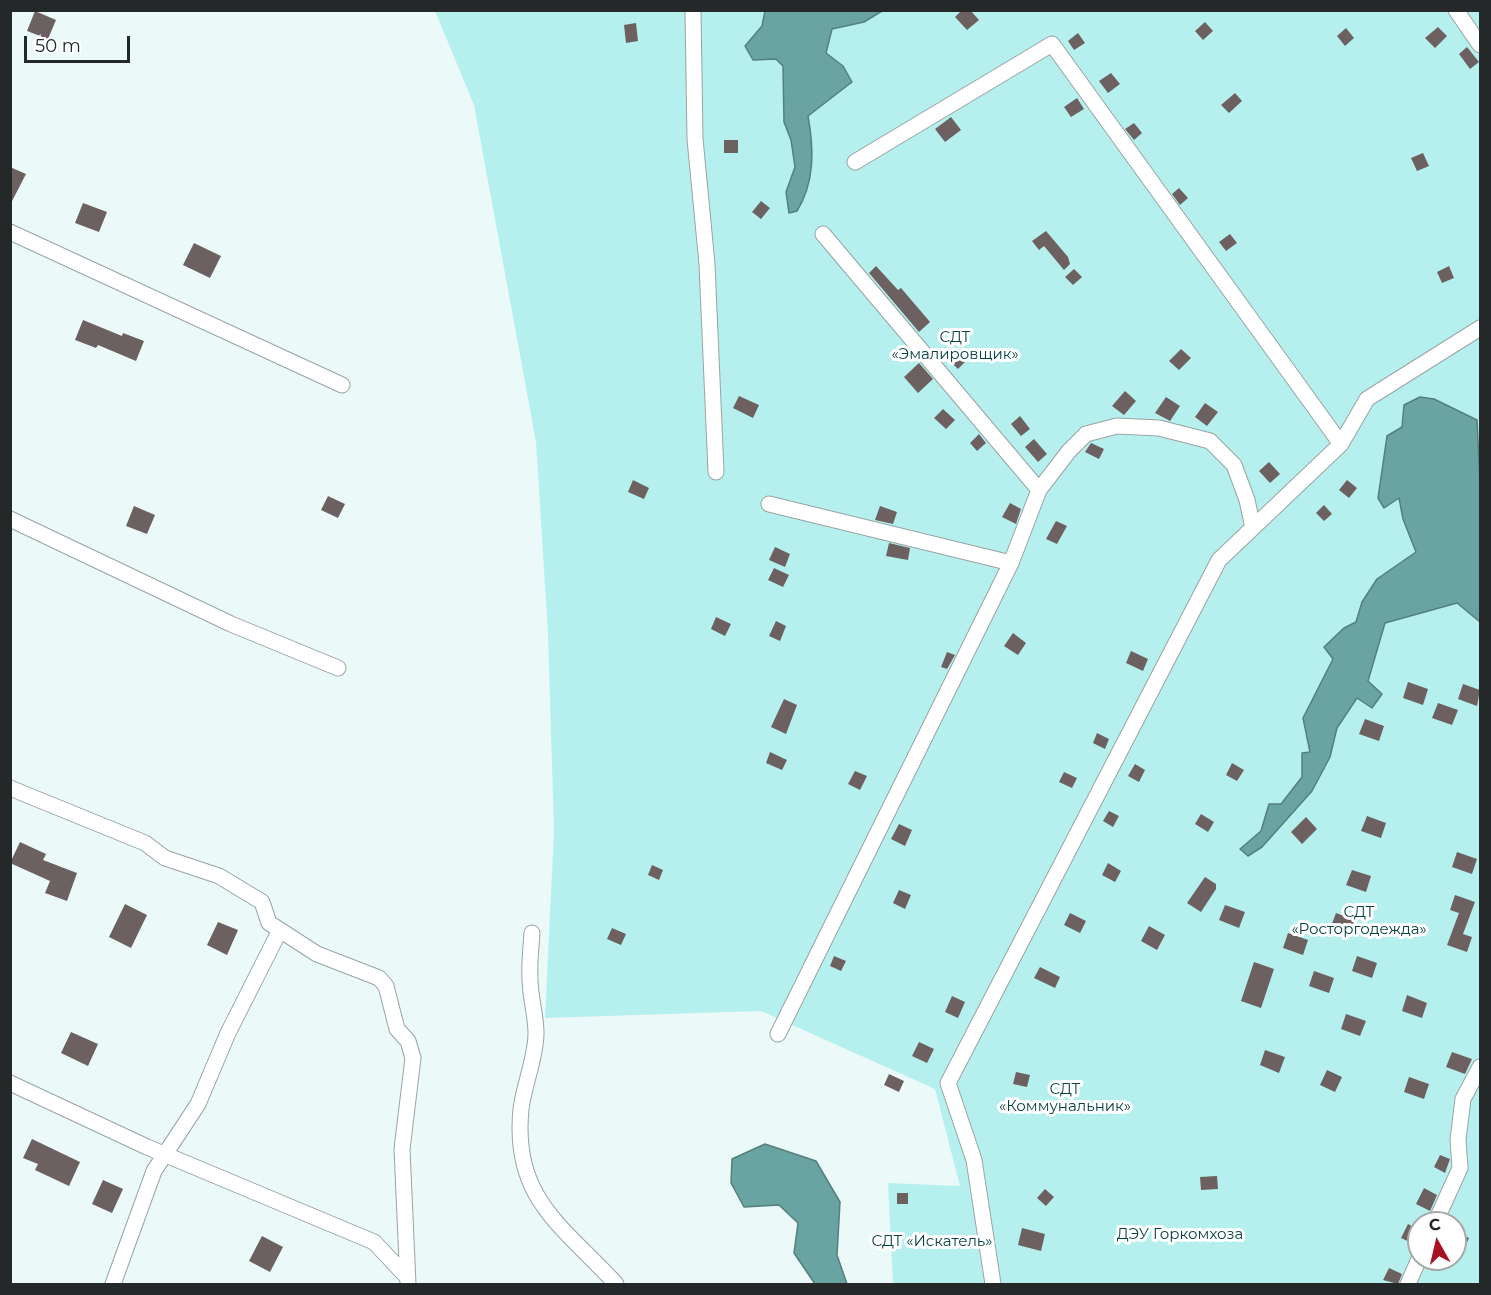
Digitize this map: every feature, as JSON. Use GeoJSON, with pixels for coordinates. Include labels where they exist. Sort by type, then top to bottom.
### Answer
{"type":"FeatureCollection","features":[{"type":"Feature","properties":{"kind":"street"},"geometry":{"type":"LineString","coordinates":[[693,10],[695,139],[708,276],[716,472]]}},
{"type":"Feature","properties":{"kind":"street"},"geometry":{"type":"LineString","coordinates":[[1456,10],[1480,45]]}},
{"type":"Feature","properties":{"kind":"street"},"geometry":{"type":"LineString","coordinates":[[855,162],[1052,44],[1341,444]]}},
{"type":"Feature","properties":{"kind":"street"},"geometry":{"type":"LineString","coordinates":[[10,232],[342,385]]}},
{"type":"Feature","properties":{"kind":"street"},"geometry":{"type":"LineString","coordinates":[[823,234],[1039,490]]}},
{"type":"Feature","properties":{"kind":"street"},"geometry":{"type":"LineString","coordinates":[[993,1284],[974,1160],[948,1083],[1219,560],[1341,444],[1367,399],[1480,328]]}},
{"type":"Feature","properties":{"kind":"street"},"geometry":{"type":"LineString","coordinates":[[778,1034],[1011,563],[1039,490],[1086,434],[1117,426],[1159,428],[1210,441],[1234,465],[1247,500],[1253,528]]}},
{"type":"Feature","properties":{"kind":"street"},"geometry":{"type":"LineString","coordinates":[[769,504],[1011,563]]}},
{"type":"Feature","properties":{"kind":"street"},"geometry":{"type":"LineString","coordinates":[[10,519],[231,624],[338,668]]}},
{"type":"Feature","properties":{"kind":"street"},"geometry":{"type":"LineString","coordinates":[[10,788],[145,843],[165,858],[219,876],[262,902],[269,924],[317,954],[379,978],[386,986],[397,1029],[408,1041],[413,1058],[402,1149],[408,1281]]}},
{"type":"Feature","properties":{"kind":"street"},"geometry":{"type":"LineString","coordinates":[[113,1284],[154,1172],[198,1104],[232,1023],[280,930]]}},
{"type":"Feature","properties":{"kind":"street"},"geometry":{"type":"LineString","coordinates":[[532,933],[530,979],[536,1034],[521,1109],[521,1142],[529,1184],[548,1215],[616,1284]]}},
{"type":"Feature","properties":{"kind":"street"},"geometry":{"type":"LineString","coordinates":[[1440,1211],[1460,1168],[1458,1140],[1463,1099],[1480,1067]]}},
{"type":"Feature","properties":{"kind":"street"},"geometry":{"type":"LineString","coordinates":[[10,1083],[167,1154],[374,1242],[408,1281]]}},
{"type":"Feature","properties":{"kind":"green space"},"geometry":{"type":"Polygon","coordinates":[[[435,11],[1480,11],[1480,481],[1402,427],[1387,437],[1386,458],[1416,552],[1372,587],[1356,622],[1344,628],[1333,659],[1303,718],[1311,752],[1302,753],[1302,777],[1280,805],[1269,804],[1261,831],[1262,847],[1330,757],[1337,728],[1357,698],[1382,694],[1368,681],[1385,623],[1457,603],[1480,622],[1480,1284],[893,1284],[888,1183],[960,1186],[935,1089],[761,1011],[545,1018],[554,831],[548,634],[536,442],[474,105],[435,11]]]}},
{"type":"Feature","properties":{"kind":"shaded area"},"geometry":{"type":"Polygon","coordinates":[[[765,11],[882,11],[864,22],[832,29],[826,53],[843,66],[852,82],[808,116],[812,153],[810,177],[797,211],[789,213],[786,192],[795,167],[791,140],[784,122],[783,66],[776,59],[753,60],[745,46],[762,26],[765,11]]]}},
{"type":"Feature","properties":{"kind":"shaded area"},"geometry":{"type":"Polygon","coordinates":[[[1420,397],[1434,399],[1477,420],[1480,481],[1480,622],[1457,603],[1385,623],[1368,681],[1382,694],[1372,708],[1357,698],[1337,728],[1330,757],[1312,791],[1262,847],[1248,856],[1240,849],[1261,831],[1269,804],[1281,804],[1302,777],[1302,753],[1310,752],[1303,718],[1333,659],[1324,647],[1344,628],[1356,622],[1362,602],[1377,579],[1416,552],[1403,519],[1399,498],[1384,508],[1378,498],[1387,436],[1402,427],[1404,405],[1420,397]]]}},
{"type":"Feature","properties":{"kind":"shaded area"},"geometry":{"type":"Polygon","coordinates":[[[765,1144],[816,1161],[840,1202],[837,1255],[847,1284],[815,1284],[794,1253],[798,1223],[779,1205],[744,1207],[731,1183],[732,1159],[765,1144]]]}},
{"type":"Feature","properties":{"kind":"building"},"geometry":{"type":"Polygon","coordinates":[[[962,10],[970,10],[979,20],[967,30],[955,17],[962,10]]]}},
{"type":"Feature","properties":{"kind":"building"},"geometry":{"type":"Polygon","coordinates":[[[35,11],[56,20],[48,39],[27,31],[35,11]]]}},
{"type":"Feature","properties":{"kind":"building"},"geometry":{"type":"Polygon","coordinates":[[[1205,22],[1213,31],[1203,40],[1195,31],[1205,22]]]}},
{"type":"Feature","properties":{"kind":"building"},"geometry":{"type":"Polygon","coordinates":[[[636,23],[638,41],[626,43],[624,25],[636,23]]]}},
{"type":"Feature","properties":{"kind":"building"},"geometry":{"type":"Polygon","coordinates":[[[1438,27],[1447,36],[1435,48],[1425,38],[1438,27]]]}},
{"type":"Feature","properties":{"kind":"building"},"geometry":{"type":"Polygon","coordinates":[[[1346,28],[1354,38],[1345,46],[1337,36],[1346,28]]]}},
{"type":"Feature","properties":{"kind":"building"},"geometry":{"type":"Polygon","coordinates":[[[1078,33],[1085,43],[1074,50],[1068,41],[1078,33]]]}},
{"type":"Feature","properties":{"kind":"building"},"geometry":{"type":"Polygon","coordinates":[[[1467,47],[1479,62],[1470,69],[1459,54],[1467,47]]]}},
{"type":"Feature","properties":{"kind":"building"},"geometry":{"type":"Polygon","coordinates":[[[1111,73],[1120,84],[1108,93],[1099,81],[1111,73]]]}},
{"type":"Feature","properties":{"kind":"building"},"geometry":{"type":"Polygon","coordinates":[[[1235,93],[1242,101],[1229,113],[1221,105],[1235,93]]]}},
{"type":"Feature","properties":{"kind":"building"},"geometry":{"type":"Polygon","coordinates":[[[1077,98],[1084,109],[1071,117],[1064,107],[1077,98]]]}},
{"type":"Feature","properties":{"kind":"building"},"geometry":{"type":"Polygon","coordinates":[[[951,117],[961,130],[945,142],[935,129],[951,117]]]}},
{"type":"Feature","properties":{"kind":"building"},"geometry":{"type":"Polygon","coordinates":[[[1134,123],[1142,133],[1134,140],[1125,129],[1134,123]]]}},
{"type":"Feature","properties":{"kind":"building"},"geometry":{"type":"Polygon","coordinates":[[[724,140],[738,140],[738,153],[724,153],[724,140]]]}},
{"type":"Feature","properties":{"kind":"building"},"geometry":{"type":"Polygon","coordinates":[[[1423,153],[1429,166],[1417,171],[1411,158],[1423,153]]]}},
{"type":"Feature","properties":{"kind":"building"},"geometry":{"type":"Polygon","coordinates":[[[10,167],[26,174],[10,205],[10,167]]]}},
{"type":"Feature","properties":{"kind":"building"},"geometry":{"type":"Polygon","coordinates":[[[1179,188],[1188,198],[1180,205],[1172,194],[1179,188]]]}},
{"type":"Feature","properties":{"kind":"building"},"geometry":{"type":"Polygon","coordinates":[[[761,201],[770,208],[761,219],[752,212],[761,201]]]}},
{"type":"Feature","properties":{"kind":"building"},"geometry":{"type":"Polygon","coordinates":[[[83,203],[107,212],[99,232],[75,223],[83,203]]]}},
{"type":"Feature","properties":{"kind":"building"},"geometry":{"type":"Polygon","coordinates":[[[1046,231],[1068,257],[1070,264],[1064,270],[1044,246],[1039,250],[1032,241],[1046,231]]]}},
{"type":"Feature","properties":{"kind":"building"},"geometry":{"type":"Polygon","coordinates":[[[1230,234],[1237,243],[1226,251],[1219,242],[1230,234]]]}},
{"type":"Feature","properties":{"kind":"building"},"geometry":{"type":"Polygon","coordinates":[[[194,243],[221,256],[210,278],[183,265],[194,243]]]}},
{"type":"Feature","properties":{"kind":"building"},"geometry":{"type":"Polygon","coordinates":[[[876,266],[898,290],[901,288],[930,322],[919,332],[869,273],[876,266]]]}},
{"type":"Feature","properties":{"kind":"building"},"geometry":{"type":"Polygon","coordinates":[[[1449,266],[1454,278],[1442,283],[1437,272],[1449,266]]]}},
{"type":"Feature","properties":{"kind":"building"},"geometry":{"type":"Polygon","coordinates":[[[1074,269],[1082,277],[1073,285],[1065,277],[1074,269]]]}},
{"type":"Feature","properties":{"kind":"building"},"geometry":{"type":"Polygon","coordinates":[[[83,320],[122,336],[123,333],[144,341],[136,361],[98,345],[96,348],[75,340],[83,320]]]}},
{"type":"Feature","properties":{"kind":"building"},"geometry":{"type":"Polygon","coordinates":[[[954,349],[966,361],[958,369],[946,357],[954,349]]]}},
{"type":"Feature","properties":{"kind":"building"},"geometry":{"type":"Polygon","coordinates":[[[1181,349],[1191,358],[1179,370],[1169,361],[1181,349]]]}},
{"type":"Feature","properties":{"kind":"building"},"geometry":{"type":"Polygon","coordinates":[[[919,363],[933,379],[918,393],[904,377],[919,363]]]}},
{"type":"Feature","properties":{"kind":"building"},"geometry":{"type":"Polygon","coordinates":[[[1125,391],[1136,401],[1124,415],[1112,406],[1125,391]]]}},
{"type":"Feature","properties":{"kind":"building"},"geometry":{"type":"Polygon","coordinates":[[[739,396],[759,405],[753,418],[733,408],[739,396]]]}},
{"type":"Feature","properties":{"kind":"building"},"geometry":{"type":"Polygon","coordinates":[[[1166,397],[1180,406],[1170,421],[1155,413],[1166,397]]]}},
{"type":"Feature","properties":{"kind":"building"},"geometry":{"type":"Polygon","coordinates":[[[1205,403],[1218,412],[1207,426],[1195,417],[1205,403]]]}},
{"type":"Feature","properties":{"kind":"building"},"geometry":{"type":"Polygon","coordinates":[[[943,409],[955,420],[946,429],[934,418],[943,409]]]}},
{"type":"Feature","properties":{"kind":"building"},"geometry":{"type":"Polygon","coordinates":[[[1020,416],[1030,429],[1021,436],[1011,424],[1020,416]]]}},
{"type":"Feature","properties":{"kind":"building"},"geometry":{"type":"Polygon","coordinates":[[[979,434],[986,443],[977,451],[970,443],[979,434]]]}},
{"type":"Feature","properties":{"kind":"building"},"geometry":{"type":"Polygon","coordinates":[[[1034,439],[1047,454],[1038,462],[1025,447],[1034,439]]]}},
{"type":"Feature","properties":{"kind":"building"},"geometry":{"type":"Polygon","coordinates":[[[1091,443],[1104,449],[1099,459],[1085,452],[1091,443]]]}},
{"type":"Feature","properties":{"kind":"building"},"geometry":{"type":"Polygon","coordinates":[[[1269,462],[1280,474],[1270,483],[1259,471],[1269,462]]]}},
{"type":"Feature","properties":{"kind":"building"},"geometry":{"type":"Polygon","coordinates":[[[633,480],[649,488],[644,499],[628,492],[633,480]]]}},
{"type":"Feature","properties":{"kind":"building"},"geometry":{"type":"Polygon","coordinates":[[[1347,480],[1357,488],[1349,498],[1339,490],[1347,480]]]}},
{"type":"Feature","properties":{"kind":"building"},"geometry":{"type":"Polygon","coordinates":[[[328,496],[345,504],[338,518],[321,510],[328,496]]]}},
{"type":"Feature","properties":{"kind":"building"},"geometry":{"type":"Polygon","coordinates":[[[1010,503],[1021,509],[1016,524],[1002,517],[1010,503]]]}},
{"type":"Feature","properties":{"kind":"building"},"geometry":{"type":"Polygon","coordinates":[[[1324,505],[1332,514],[1324,521],[1316,513],[1324,505]]]}},
{"type":"Feature","properties":{"kind":"building"},"geometry":{"type":"Polygon","coordinates":[[[134,506],[155,515],[147,534],[126,526],[134,506]]]}},
{"type":"Feature","properties":{"kind":"building"},"geometry":{"type":"Polygon","coordinates":[[[880,506],[897,512],[893,524],[875,520],[880,506]]]}},
{"type":"Feature","properties":{"kind":"building"},"geometry":{"type":"Polygon","coordinates":[[[1056,521],[1067,526],[1057,544],[1046,539],[1056,521]]]}},
{"type":"Feature","properties":{"kind":"building"},"geometry":{"type":"Polygon","coordinates":[[[889,543],[910,548],[908,560],[886,556],[889,543]]]}},
{"type":"Feature","properties":{"kind":"building"},"geometry":{"type":"Polygon","coordinates":[[[775,547],[790,554],[785,567],[769,560],[775,547]]]}},
{"type":"Feature","properties":{"kind":"building"},"geometry":{"type":"Polygon","coordinates":[[[774,568],[789,575],[783,587],[768,580],[774,568]]]}},
{"type":"Feature","properties":{"kind":"building"},"geometry":{"type":"Polygon","coordinates":[[[716,617],[731,624],[725,636],[711,629],[716,617]]]}},
{"type":"Feature","properties":{"kind":"building"},"geometry":{"type":"Polygon","coordinates":[[[776,621],[786,626],[780,641],[769,636],[776,621]]]}},
{"type":"Feature","properties":{"kind":"building"},"geometry":{"type":"Polygon","coordinates":[[[1013,633],[1026,643],[1018,655],[1004,646],[1013,633]]]}},
{"type":"Feature","properties":{"kind":"building"},"geometry":{"type":"Polygon","coordinates":[[[1131,651],[1148,659],[1143,671],[1126,663],[1131,651]]]}},
{"type":"Feature","properties":{"kind":"building"},"geometry":{"type":"Polygon","coordinates":[[[947,652],[955,655],[947,669],[941,667],[947,652]]]}},
{"type":"Feature","properties":{"kind":"building"},"geometry":{"type":"Polygon","coordinates":[[[1408,682],[1428,689],[1423,705],[1403,698],[1408,682]]]}},
{"type":"Feature","properties":{"kind":"building"},"geometry":{"type":"Polygon","coordinates":[[[1463,684],[1480,690],[1477,706],[1458,699],[1463,684]]]}},
{"type":"Feature","properties":{"kind":"building"},"geometry":{"type":"Polygon","coordinates":[[[784,699],[797,705],[786,734],[771,727],[784,699]]]}},
{"type":"Feature","properties":{"kind":"building"},"geometry":{"type":"Polygon","coordinates":[[[1438,703],[1458,710],[1452,725],[1432,718],[1438,703]]]}},
{"type":"Feature","properties":{"kind":"building"},"geometry":{"type":"Polygon","coordinates":[[[1365,719],[1384,726],[1379,741],[1359,734],[1365,719]]]}},
{"type":"Feature","properties":{"kind":"building"},"geometry":{"type":"Polygon","coordinates":[[[1097,733],[1109,739],[1105,749],[1093,743],[1097,733]]]}},
{"type":"Feature","properties":{"kind":"building"},"geometry":{"type":"Polygon","coordinates":[[[770,752],[787,760],[782,770],[766,763],[770,752]]]}},
{"type":"Feature","properties":{"kind":"building"},"geometry":{"type":"Polygon","coordinates":[[[1232,763],[1244,770],[1237,781],[1226,775],[1232,763]]]}},
{"type":"Feature","properties":{"kind":"building"},"geometry":{"type":"Polygon","coordinates":[[[1135,764],[1145,770],[1139,782],[1128,776],[1135,764]]]}},
{"type":"Feature","properties":{"kind":"building"},"geometry":{"type":"Polygon","coordinates":[[[855,771],[867,776],[860,790],[848,784],[855,771]]]}},
{"type":"Feature","properties":{"kind":"building"},"geometry":{"type":"Polygon","coordinates":[[[1064,772],[1077,778],[1072,788],[1059,782],[1064,772]]]}},
{"type":"Feature","properties":{"kind":"building"},"geometry":{"type":"Polygon","coordinates":[[[1109,811],[1119,816],[1113,827],[1103,821],[1109,811]]]}},
{"type":"Feature","properties":{"kind":"building"},"geometry":{"type":"Polygon","coordinates":[[[1201,814],[1214,822],[1208,832],[1195,824],[1201,814]]]}},
{"type":"Feature","properties":{"kind":"building"},"geometry":{"type":"Polygon","coordinates":[[[1367,816],[1386,823],[1381,838],[1361,831],[1367,816]]]}},
{"type":"Feature","properties":{"kind":"building"},"geometry":{"type":"Polygon","coordinates":[[[1306,817],[1317,829],[1302,844],[1291,832],[1306,817]]]}},
{"type":"Feature","properties":{"kind":"building"},"geometry":{"type":"Polygon","coordinates":[[[899,824],[912,830],[905,846],[891,839],[899,824]]]}},
{"type":"Feature","properties":{"kind":"building"},"geometry":{"type":"Polygon","coordinates":[[[20,842],[46,854],[43,860],[77,873],[67,901],[45,893],[50,881],[10,863],[20,842]]]}},
{"type":"Feature","properties":{"kind":"building"},"geometry":{"type":"Polygon","coordinates":[[[1457,852],[1477,859],[1472,874],[1452,867],[1457,852]]]}},
{"type":"Feature","properties":{"kind":"building"},"geometry":{"type":"Polygon","coordinates":[[[1108,863],[1121,871],[1115,882],[1102,875],[1108,863]]]}},
{"type":"Feature","properties":{"kind":"building"},"geometry":{"type":"Polygon","coordinates":[[[652,865],[663,870],[659,880],[648,875],[652,865]]]}},
{"type":"Feature","properties":{"kind":"building"},"geometry":{"type":"Polygon","coordinates":[[[1352,870],[1371,876],[1366,892],[1346,885],[1352,870]]]}},
{"type":"Feature","properties":{"kind":"building"},"geometry":{"type":"Polygon","coordinates":[[[1205,877],[1216,884],[1216,889],[1201,912],[1187,903],[1205,877]]]}},
{"type":"Feature","properties":{"kind":"building"},"geometry":{"type":"Polygon","coordinates":[[[899,890],[911,895],[905,909],[893,903],[899,890]]]}},
{"type":"Feature","properties":{"kind":"building"},"geometry":{"type":"Polygon","coordinates":[[[1455,895],[1475,902],[1463,934],[1472,937],[1467,952],[1447,945],[1459,913],[1450,910],[1455,895]]]}},
{"type":"Feature","properties":{"kind":"building"},"geometry":{"type":"Polygon","coordinates":[[[125,904],[147,915],[131,948],[109,937],[125,904]]]}},
{"type":"Feature","properties":{"kind":"building"},"geometry":{"type":"Polygon","coordinates":[[[1225,905],[1245,912],[1239,928],[1219,920],[1225,905]]]}},
{"type":"Feature","properties":{"kind":"building"},"geometry":{"type":"Polygon","coordinates":[[[1070,913],[1086,921],[1080,933],[1064,925],[1070,913]]]}},
{"type":"Feature","properties":{"kind":"building"},"geometry":{"type":"Polygon","coordinates":[[[1336,913],[1355,920],[1350,936],[1330,929],[1336,913]]]}},
{"type":"Feature","properties":{"kind":"building"},"geometry":{"type":"Polygon","coordinates":[[[218,922],[238,930],[227,955],[207,945],[218,922]]]}},
{"type":"Feature","properties":{"kind":"building"},"geometry":{"type":"Polygon","coordinates":[[[1149,926],[1165,935],[1157,950],[1141,941],[1149,926]]]}},
{"type":"Feature","properties":{"kind":"building"},"geometry":{"type":"Polygon","coordinates":[[[612,928],[626,934],[621,945],[607,939],[612,928]]]}},
{"type":"Feature","properties":{"kind":"building"},"geometry":{"type":"Polygon","coordinates":[[[1288,933],[1308,940],[1303,955],[1283,948],[1288,933]]]}},
{"type":"Feature","properties":{"kind":"building"},"geometry":{"type":"Polygon","coordinates":[[[834,956],[846,961],[841,971],[830,966],[834,956]]]}},
{"type":"Feature","properties":{"kind":"building"},"geometry":{"type":"Polygon","coordinates":[[[1357,956],[1377,963],[1372,978],[1352,971],[1357,956]]]}},
{"type":"Feature","properties":{"kind":"building"},"geometry":{"type":"Polygon","coordinates":[[[1254,962],[1274,969],[1261,1008],[1241,1001],[1254,962]]]}},
{"type":"Feature","properties":{"kind":"building"},"geometry":{"type":"Polygon","coordinates":[[[1040,967],[1060,977],[1055,988],[1034,978],[1040,967]]]}},
{"type":"Feature","properties":{"kind":"building"},"geometry":{"type":"Polygon","coordinates":[[[1314,971],[1334,978],[1329,993],[1309,986],[1314,971]]]}},
{"type":"Feature","properties":{"kind":"building"},"geometry":{"type":"Polygon","coordinates":[[[1407,995],[1427,1003],[1422,1018],[1402,1011],[1407,995]]]}},
{"type":"Feature","properties":{"kind":"building"},"geometry":{"type":"Polygon","coordinates":[[[952,996],[965,1002],[958,1018],[945,1012],[952,996]]]}},
{"type":"Feature","properties":{"kind":"building"},"geometry":{"type":"Polygon","coordinates":[[[1346,1014],[1366,1021],[1360,1036],[1341,1029],[1346,1014]]]}},
{"type":"Feature","properties":{"kind":"building"},"geometry":{"type":"Polygon","coordinates":[[[71,1032],[98,1044],[88,1066],[61,1053],[71,1032]]]}},
{"type":"Feature","properties":{"kind":"building"},"geometry":{"type":"Polygon","coordinates":[[[919,1042],[934,1049],[927,1063],[912,1056],[919,1042]]]}},
{"type":"Feature","properties":{"kind":"building"},"geometry":{"type":"Polygon","coordinates":[[[1265,1050],[1285,1057],[1279,1073],[1260,1065],[1265,1050]]]}},
{"type":"Feature","properties":{"kind":"building"},"geometry":{"type":"Polygon","coordinates":[[[1452,1052],[1472,1059],[1465,1074],[1446,1067],[1452,1052]]]}},
{"type":"Feature","properties":{"kind":"building"},"geometry":{"type":"Polygon","coordinates":[[[1327,1070],[1342,1077],[1335,1092],[1320,1085],[1327,1070]]]}},
{"type":"Feature","properties":{"kind":"building"},"geometry":{"type":"Polygon","coordinates":[[[1016,1072],[1030,1075],[1027,1087],[1013,1084],[1016,1072]]]}},
{"type":"Feature","properties":{"kind":"building"},"geometry":{"type":"Polygon","coordinates":[[[889,1074],[904,1081],[899,1092],[884,1085],[889,1074]]]}},
{"type":"Feature","properties":{"kind":"building"},"geometry":{"type":"Polygon","coordinates":[[[1409,1077],[1429,1084],[1424,1099],[1404,1092],[1409,1077]]]}},
{"type":"Feature","properties":{"kind":"building"},"geometry":{"type":"Polygon","coordinates":[[[32,1139],[80,1162],[69,1186],[35,1170],[38,1164],[23,1158],[32,1139]]]}},
{"type":"Feature","properties":{"kind":"building"},"geometry":{"type":"Polygon","coordinates":[[[1440,1155],[1450,1159],[1445,1173],[1434,1167],[1440,1155]]]}},
{"type":"Feature","properties":{"kind":"building"},"geometry":{"type":"Polygon","coordinates":[[[1217,1176],[1218,1189],[1201,1190],[1200,1177],[1217,1176]]]}},
{"type":"Feature","properties":{"kind":"building"},"geometry":{"type":"Polygon","coordinates":[[[103,1180],[123,1189],[112,1213],[92,1204],[103,1180]]]}},
{"type":"Feature","properties":{"kind":"building"},"geometry":{"type":"Polygon","coordinates":[[[1424,1188],[1437,1195],[1430,1211],[1416,1204],[1424,1188]]]}},
{"type":"Feature","properties":{"kind":"building"},"geometry":{"type":"Polygon","coordinates":[[[1045,1189],[1054,1197],[1046,1206],[1037,1198],[1045,1189]]]}},
{"type":"Feature","properties":{"kind":"building"},"geometry":{"type":"Polygon","coordinates":[[[897,1193],[908,1193],[908,1204],[897,1204],[897,1193]]]}},
{"type":"Feature","properties":{"kind":"building"},"geometry":{"type":"Polygon","coordinates":[[[1407,1226],[1407,1241],[1401,1238],[1407,1226]]]}},
{"type":"Feature","properties":{"kind":"building"},"geometry":{"type":"Polygon","coordinates":[[[1022,1228],[1045,1234],[1041,1251],[1018,1245],[1022,1228]]]}},
{"type":"Feature","properties":{"kind":"building"},"geometry":{"type":"Polygon","coordinates":[[[262,1236],[283,1247],[270,1272],[249,1261],[262,1236]]]}},
{"type":"Feature","properties":{"kind":"building"},"geometry":{"type":"Polygon","coordinates":[[[1389,1268],[1402,1274],[1398,1284],[1383,1280],[1389,1268]]]}},
{"type":"Feature","properties":{"kind":"park label","name":"СДТ «Эмалировщик»"},"geometry":{"type":"Point","coordinates":[955,346]}},
{"type":"Feature","properties":{"kind":"park label","name":"СДТ «Росторгодежда»"},"geometry":{"type":"Point","coordinates":[1359,922]}},
{"type":"Feature","properties":{"kind":"park label","name":"СДТ «Коммунальник»"},"geometry":{"type":"Point","coordinates":[1065,1098]}},
{"type":"Feature","properties":{"kind":"park label","name":"ДЭУ Горкомхоза"},"geometry":{"type":"Point","coordinates":[1180,1235]}},
{"type":"Feature","properties":{"kind":"park label","name":"СДТ «Искатель»"},"geometry":{"type":"Point","coordinates":[932,1242]}}]}
